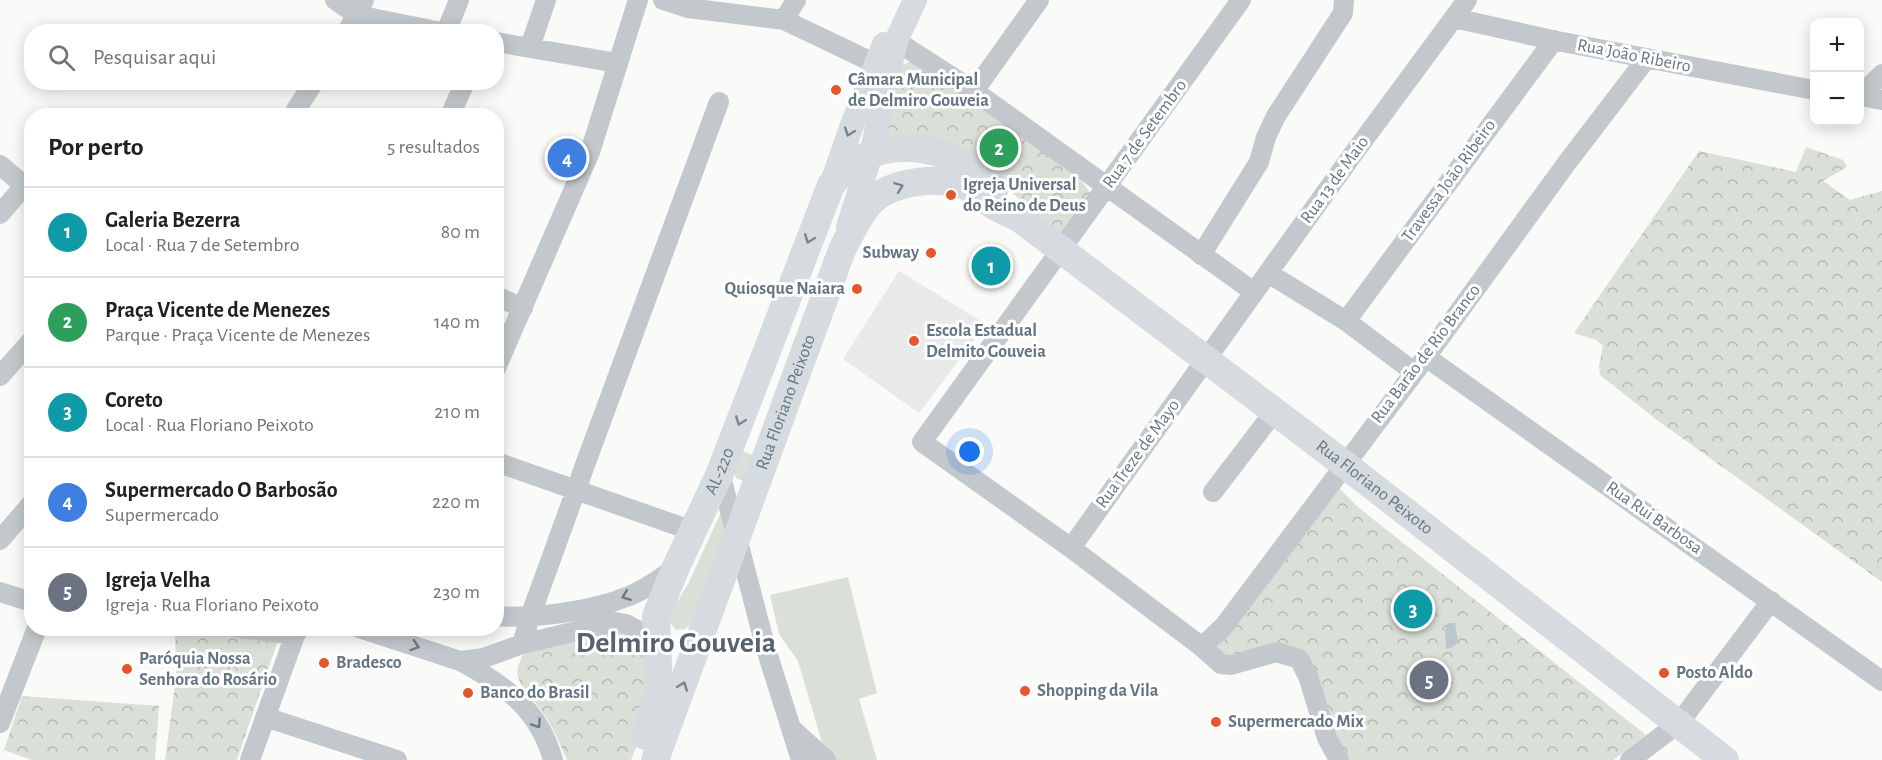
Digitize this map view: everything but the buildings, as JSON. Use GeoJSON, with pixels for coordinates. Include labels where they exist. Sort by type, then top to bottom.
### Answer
{"type":"FeatureCollection","features":[{"type":"Feature","properties":{"kind":"highway","name":"Rua Floriano Peixoto"},"geometry":{"type":"LineString","coordinates":[[831,184],[850,165],[871,154],[903,147],[939,151],[985,177],[1009,203],[1019,218]]}},
{"type":"Feature","properties":{"kind":"highway","name":"Rua Floriano Peixoto"},"geometry":{"type":"LineString","coordinates":[[655,760],[842,250],[857,221],[872,201],[882,194],[908,184],[941,180],[966,187],[998,208],[1019,218],[1344,464],[1725,760]]}},
{"type":"Feature","properties":{"kind":"highway","name":"AL-220"},"geometry":{"type":"LineString","coordinates":[[637,760],[651,723],[659,688],[656,616],[720,473],[831,184]]}},
{"type":"Feature","properties":{"kind":"highway"},"geometry":{"type":"LineString","coordinates":[[773,335],[806,349]]}},
{"type":"Feature","properties":{"kind":"highway"},"geometry":{"type":"LineString","coordinates":[[656,640],[665,642],[684,638],[708,618]]}},
{"type":"Feature","properties":{"kind":"main road"},"geometry":{"type":"LineString","coordinates":[[831,184],[876,64],[903,0]]}},
{"type":"Feature","properties":{"kind":"main road"},"geometry":{"type":"LineString","coordinates":[[842,250],[871,154],[896,41],[915,0]]}},
{"type":"Feature","properties":{"kind":"street"},"geometry":{"type":"LineString","coordinates":[[335,0],[356,16],[398,24]]}},
{"type":"Feature","properties":{"kind":"street"},"geometry":{"type":"LineString","coordinates":[[449,24],[459,0]]}},
{"type":"Feature","properties":{"kind":"street"},"geometry":{"type":"LineString","coordinates":[[530,47],[546,0]]}},
{"type":"Feature","properties":{"kind":"street"},"geometry":{"type":"LineString","coordinates":[[504,350],[590,152],[638,0]]}},
{"type":"Feature","properties":{"kind":"street"},"geometry":{"type":"LineString","coordinates":[[663,0],[688,8],[784,20],[876,64]]}},
{"type":"Feature","properties":{"kind":"street"},"geometry":{"type":"LineString","coordinates":[[784,20],[796,0]]}},
{"type":"Feature","properties":{"kind":"street"},"geometry":{"type":"LineString","coordinates":[[974,91],[1040,0]]}},
{"type":"Feature","properties":{"kind":"street","name":"Rua 7 de Setembro"},"geometry":{"type":"LineString","coordinates":[[1071,548],[922,441],[1241,0]]}},
{"type":"Feature","properties":{"kind":"street"},"geometry":{"type":"LineString","coordinates":[[1201,255],[1259,162],[1266,137],[1276,116],[1343,13],[1344,0]]}},
{"type":"Feature","properties":{"kind":"street","name":"Rua 13 de Maio"},"geometry":{"type":"LineString","coordinates":[[1205,360],[1467,0]]}},
{"type":"Feature","properties":{"kind":"street","name":"Rua João Ribeiro"},"geometry":{"type":"LineString","coordinates":[[1454,18],[1554,40],[1810,89]]}},
{"type":"Feature","properties":{"kind":"street","name":"Travessa João Ribeiro"},"geometry":{"type":"LineString","coordinates":[[1346,321],[1554,40]]}},
{"type":"Feature","properties":{"kind":"street"},"geometry":{"type":"LineString","coordinates":[[896,41],[974,91],[1254,292]]}},
{"type":"Feature","properties":{"kind":"street"},"geometry":{"type":"LineString","coordinates":[[504,43],[617,63]]}},
{"type":"Feature","properties":{"kind":"street","name":"Rua Barão de Rio Branco"},"geometry":{"type":"LineString","coordinates":[[1202,647],[1224,626],[1647,58]]}},
{"type":"Feature","properties":{"kind":"street"},"geometry":{"type":"LineString","coordinates":[[1864,92],[1882,74]]}},
{"type":"Feature","properties":{"kind":"street"},"geometry":{"type":"LineString","coordinates":[[297,108],[309,90]]}},
{"type":"Feature","properties":{"kind":"street"},"geometry":{"type":"LineString","coordinates":[[454,108],[461,90]]}},
{"type":"Feature","properties":{"kind":"street"},"geometry":{"type":"LineString","coordinates":[[1864,97],[1882,100]]}},
{"type":"Feature","properties":{"kind":"street"},"geometry":{"type":"LineString","coordinates":[[522,644],[576,489],[719,102]]}},
{"type":"Feature","properties":{"kind":"street"},"geometry":{"type":"LineString","coordinates":[[0,165],[24,186]]}},
{"type":"Feature","properties":{"kind":"street"},"geometry":{"type":"LineString","coordinates":[[0,214],[24,193]]}},
{"type":"Feature","properties":{"kind":"street"},"geometry":{"type":"LineString","coordinates":[[1268,273],[1346,321],[1414,372]]}},
{"type":"Feature","properties":{"kind":"street"},"geometry":{"type":"LineString","coordinates":[[504,300],[523,308]]}},
{"type":"Feature","properties":{"kind":"street"},"geometry":{"type":"LineString","coordinates":[[0,376],[24,349]]}},
{"type":"Feature","properties":{"kind":"street","name":"Rua Rui Barbosa"},"geometry":{"type":"LineString","coordinates":[[1426,357],[1882,681]]}},
{"type":"Feature","properties":{"kind":"street","name":"Rua Treze de Mayo"},"geometry":{"type":"LineString","coordinates":[[1071,548],[1205,360]]}},
{"type":"Feature","properties":{"kind":"street"},"geometry":{"type":"LineString","coordinates":[[1213,492],[1274,412]]}},
{"type":"Feature","properties":{"kind":"street"},"geometry":{"type":"LineString","coordinates":[[504,465],[693,531]]}},
{"type":"Feature","properties":{"kind":"street"},"geometry":{"type":"LineString","coordinates":[[720,473],[766,649],[800,759]]}},
{"type":"Feature","properties":{"kind":"street"},"geometry":{"type":"LineString","coordinates":[[0,540],[24,512]]}},
{"type":"Feature","properties":{"kind":"street"},"geometry":{"type":"LineString","coordinates":[[1071,548],[1202,647],[1221,664],[1231,665],[1277,652],[1299,659],[1308,676],[1327,738],[1339,760]]}},
{"type":"Feature","properties":{"kind":"street"},"geometry":{"type":"LineString","coordinates":[[504,616],[530,617],[595,606],[628,597],[676,567]]}},
{"type":"Feature","properties":{"kind":"street"},"geometry":{"type":"LineString","coordinates":[[0,591],[24,599]]}},
{"type":"Feature","properties":{"kind":"street"},"geometry":{"type":"LineString","coordinates":[[1630,760],[1679,723],[1770,600]]}},
{"type":"Feature","properties":{"kind":"street"},"geometry":{"type":"LineString","coordinates":[[460,661],[484,658],[522,644],[615,622],[626,624],[656,640]]}},
{"type":"Feature","properties":{"kind":"street"},"geometry":{"type":"LineString","coordinates":[[0,723],[6,689],[33,636]]}},
{"type":"Feature","properties":{"kind":"street"},"geometry":{"type":"LineString","coordinates":[[250,760],[296,636]]}},
{"type":"Feature","properties":{"kind":"street"},"geometry":{"type":"LineString","coordinates":[[383,636],[460,661],[493,679],[519,699],[539,726],[554,760]]}},
{"type":"Feature","properties":{"kind":"street"},"geometry":{"type":"LineString","coordinates":[[266,717],[397,760]]}},
{"type":"Feature","properties":{"kind":"street"},"geometry":{"type":"LineString","coordinates":[[791,728],[826,760]]}},
{"type":"Feature","properties":{"kind":"shaded area","name":"Escola Estadual Delmito Gouveia"},"geometry":{"type":"Polygon","coordinates":[[[899,271],[986,324],[919,413],[843,359],[899,271]]]}},
{"type":"Feature","properties":{"kind":"shaded area"},"geometry":{"type":"Polygon","coordinates":[[[1448,623],[1455,623],[1458,642],[1446,649],[1445,630],[1448,623]]]}},
{"type":"Feature","properties":{"kind":"green space"},"geometry":{"type":"Polygon","coordinates":[[[915,59],[1072,167],[1094,199],[1059,235],[1007,188],[886,137],[897,68],[915,59]]]}},
{"type":"Feature","properties":{"kind":"green space"},"geometry":{"type":"Polygon","coordinates":[[[1806,147],[1843,160],[1847,167],[1823,181],[1850,200],[1882,191],[1882,582],[1657,420],[1600,375],[1599,365],[1603,346],[1596,340],[1574,333],[1699,151],[1796,172],[1806,147]]]}},
{"type":"Feature","properties":{"kind":"green space"},"geometry":{"type":"Polygon","coordinates":[[[742,451],[755,456],[743,481],[736,478],[734,472],[742,451]]]}},
{"type":"Feature","properties":{"kind":"green space"},"geometry":{"type":"Polygon","coordinates":[[[1339,488],[1359,508],[1646,735],[1613,760],[1346,760],[1300,650],[1286,644],[1279,644],[1225,656],[1216,649],[1339,488]]]}},
{"type":"Feature","properties":{"kind":"green space"},"geometry":{"type":"Polygon","coordinates":[[[722,510],[725,530],[690,625],[685,629],[676,630],[669,622],[669,616],[689,582],[722,510]]]}},
{"type":"Feature","properties":{"kind":"green space"},"geometry":{"type":"Polygon","coordinates":[[[848,577],[877,693],[859,699],[877,760],[836,760],[824,749],[798,661],[779,634],[770,595],[848,577]]]}},
{"type":"Feature","properties":{"kind":"green space"},"geometry":{"type":"Polygon","coordinates":[[[613,627],[643,642],[652,707],[631,760],[567,760],[547,718],[521,684],[518,677],[520,661],[526,651],[613,627]]]}},
{"type":"Feature","properties":{"kind":"green space"},"geometry":{"type":"Polygon","coordinates":[[[175,636],[241,636],[278,640],[237,760],[165,760],[176,677],[175,636]]]}},
{"type":"Feature","properties":{"kind":"green space"},"geometry":{"type":"Polygon","coordinates":[[[22,696],[159,706],[155,760],[32,760],[4,750],[22,696]]]}},
{"type":"Feature","properties":{"kind":"place","name":"Câmara Municipal de Delmiro Gouveia"},"geometry":{"type":"Point","coordinates":[836,90]}},
{"type":"Feature","properties":{"kind":"place","name":"Praça Vicente de Menezes"},"geometry":{"type":"Point","coordinates":[999,148]}},
{"type":"Feature","properties":{"kind":"place","name":"Supermercado O Barbosão"},"geometry":{"type":"Point","coordinates":[567,158]}},
{"type":"Feature","properties":{"kind":"place","name":"Igreja Universal do Reino de Deus"},"geometry":{"type":"Point","coordinates":[951,195]}},
{"type":"Feature","properties":{"kind":"place","name":"Subway"},"geometry":{"type":"Point","coordinates":[931,253]}},
{"type":"Feature","properties":{"kind":"place","name":"Galeria Bezerra"},"geometry":{"type":"Point","coordinates":[991,266]}},
{"type":"Feature","properties":{"kind":"place","name":"Quiosque Naiara"},"geometry":{"type":"Point","coordinates":[857,289]}},
{"type":"Feature","properties":{"kind":"place","name":"Escola Estadual Delmito Gouveia"},"geometry":{"type":"Point","coordinates":[914,341]}},
{"type":"Feature","properties":{"kind":"place","name":"Coreto"},"geometry":{"type":"Point","coordinates":[1413,609]}},
{"type":"Feature","properties":{"kind":"place","name":"Bradesco"},"geometry":{"type":"Point","coordinates":[324,663]}},
{"type":"Feature","properties":{"kind":"place","name":"Paróquia Nossa Senhora do Rosário"},"geometry":{"type":"Point","coordinates":[127,669]}},
{"type":"Feature","properties":{"kind":"place","name":"Posto Aldo"},"geometry":{"type":"Point","coordinates":[1664,673]}},
{"type":"Feature","properties":{"kind":"place","name":"Igreja Velha"},"geometry":{"type":"Point","coordinates":[1429,680]}},
{"type":"Feature","properties":{"kind":"place","name":"Shopping da Vila"},"geometry":{"type":"Point","coordinates":[1025,691]}},
{"type":"Feature","properties":{"kind":"place","name":"Banco do Brasil"},"geometry":{"type":"Point","coordinates":[468,693]}},
{"type":"Feature","properties":{"kind":"place","name":"Supermercado Mix"},"geometry":{"type":"Point","coordinates":[1216,722]}},
{"type":"Feature","properties":{"kind":"district","name":"Delmiro Gouveia"},"geometry":{"type":"Point","coordinates":[676,643]}}]}
